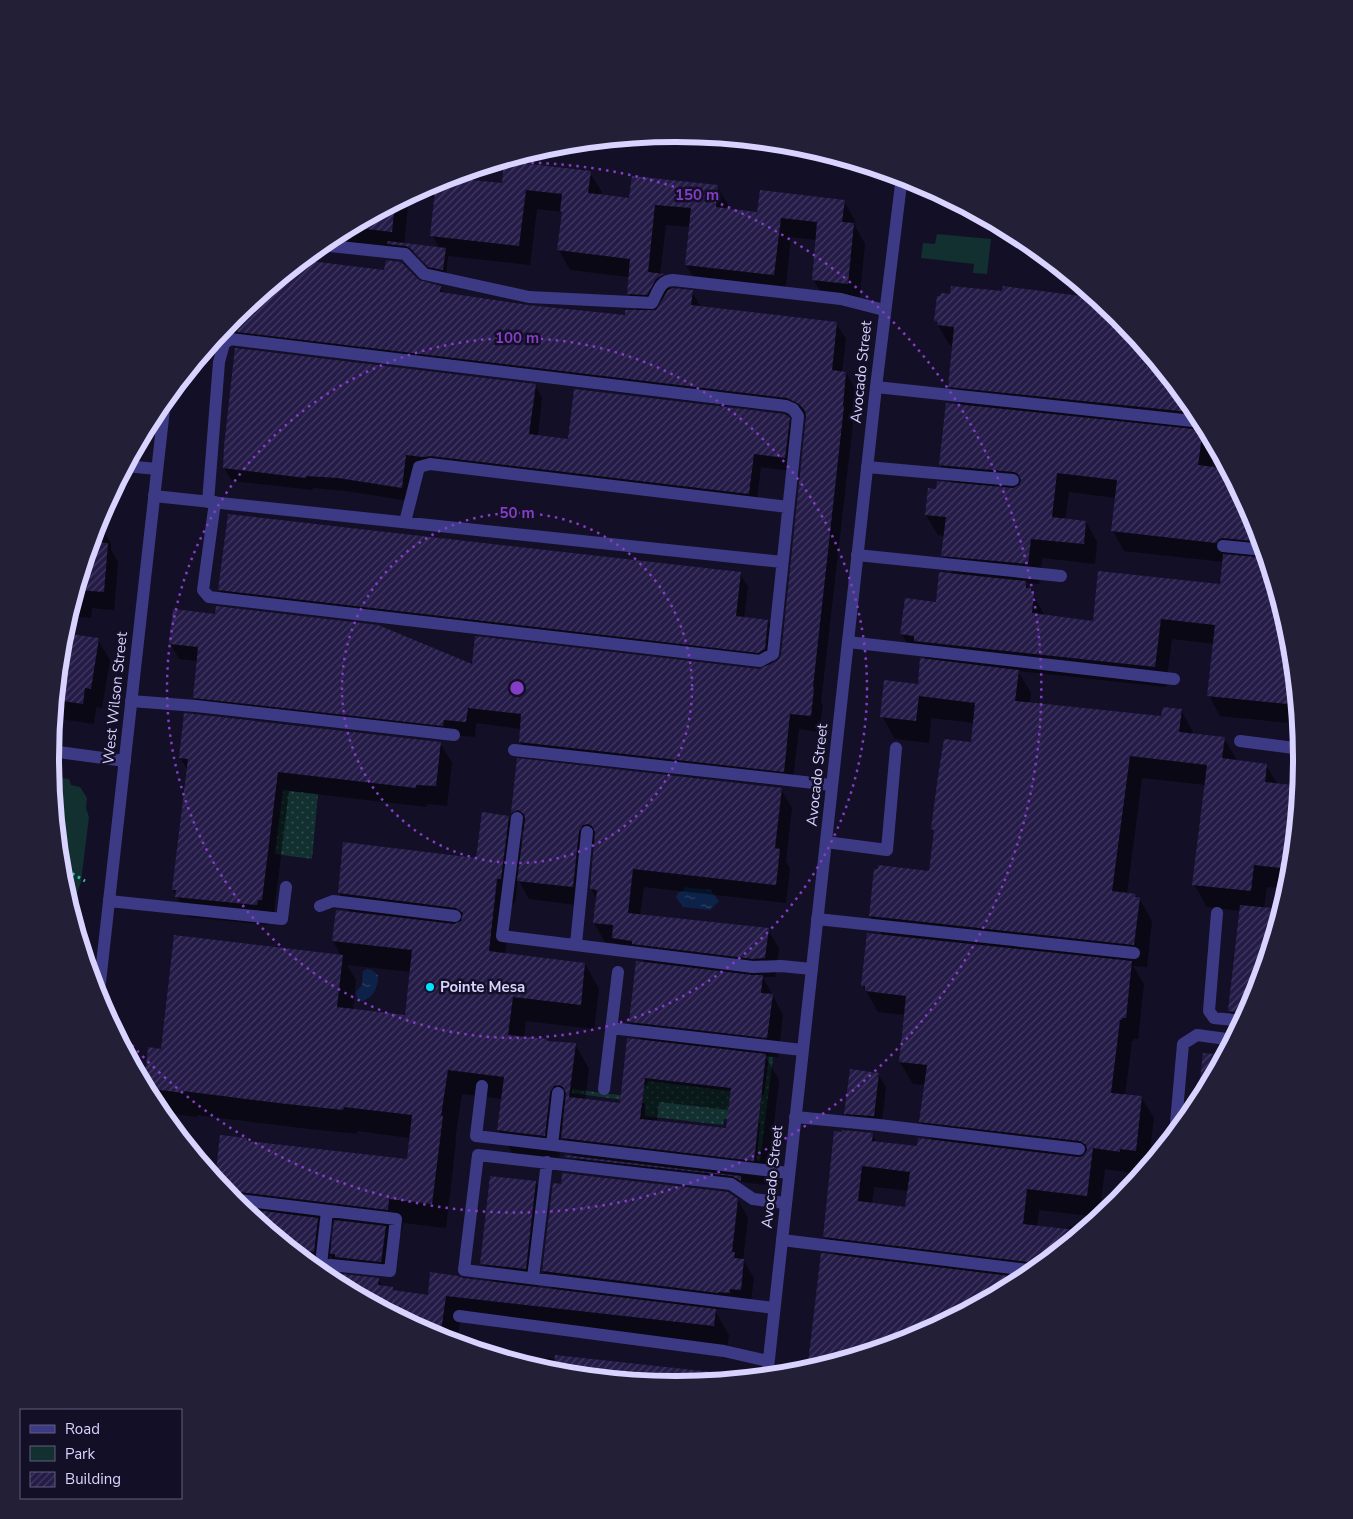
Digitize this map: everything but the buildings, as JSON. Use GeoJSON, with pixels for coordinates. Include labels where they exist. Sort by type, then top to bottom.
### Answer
{"type":"FeatureCollection","features":[{"type":"Feature","properties":{"kind":"street","name":"Avocado Street"},"geometry":{"type":"LineString","coordinates":[[767,1370],[884,310],[901,185]]}},
{"type":"Feature","properties":{"kind":"street"},"geometry":{"type":"LineString","coordinates":[[334,246],[405,254],[424,274],[529,297],[652,303],[663,283],[666,280],[674,280],[842,299],[884,310]]}},
{"type":"Feature","properties":{"kind":"street"},"geometry":{"type":"LineString","coordinates":[[230,339],[786,406],[793,409],[798,416],[788,507],[772,654],[760,660],[209,597],[203,590],[212,502],[219,362],[224,344],[230,339]]}},
{"type":"Feature","properties":{"kind":"street"},"geometry":{"type":"LineString","coordinates":[[876,387],[1193,421]]}},
{"type":"Feature","properties":{"kind":"street","name":"West Wilson Street"},"geometry":{"type":"LineString","coordinates":[[100,980],[163,416]]}},
{"type":"Feature","properties":{"kind":"street"},"geometry":{"type":"LineString","coordinates":[[406,522],[419,467],[430,464],[788,507]]}},
{"type":"Feature","properties":{"kind":"street"},"geometry":{"type":"LineString","coordinates":[[133,467],[157,469]]}},
{"type":"Feature","properties":{"kind":"street"},"geometry":{"type":"LineString","coordinates":[[867,467],[1013,480]]}},
{"type":"Feature","properties":{"kind":"street"},"geometry":{"type":"LineString","coordinates":[[154,496],[782,562]]}},
{"type":"Feature","properties":{"kind":"street"},"geometry":{"type":"LineString","coordinates":[[1223,546],[1257,549]]}},
{"type":"Feature","properties":{"kind":"street"},"geometry":{"type":"LineString","coordinates":[[858,555],[1061,576]]}},
{"type":"Feature","properties":{"kind":"street"},"geometry":{"type":"LineString","coordinates":[[848,642],[1174,679]]}},
{"type":"Feature","properties":{"kind":"street"},"geometry":{"type":"LineString","coordinates":[[131,701],[196,706],[454,735]]}},
{"type":"Feature","properties":{"kind":"street"},"geometry":{"type":"LineString","coordinates":[[1240,741],[1294,748]]}},
{"type":"Feature","properties":{"kind":"street"},"geometry":{"type":"LineString","coordinates":[[826,842],[887,850],[896,748]]}},
{"type":"Feature","properties":{"kind":"street"},"geometry":{"type":"LineString","coordinates":[[514,750],[832,785]]}},
{"type":"Feature","properties":{"kind":"street"},"geometry":{"type":"LineString","coordinates":[[59,752],[125,761]]}},
{"type":"Feature","properties":{"kind":"street"},"geometry":{"type":"LineString","coordinates":[[517,818],[502,936],[753,966],[812,969]]}},
{"type":"Feature","properties":{"kind":"street"},"geometry":{"type":"LineString","coordinates":[[576,944],[587,832]]}},
{"type":"Feature","properties":{"kind":"street"},"geometry":{"type":"LineString","coordinates":[[109,901],[282,918],[286,887]]}},
{"type":"Feature","properties":{"kind":"street"},"geometry":{"type":"LineString","coordinates":[[320,906],[333,902],[455,916]]}},
{"type":"Feature","properties":{"kind":"street"},"geometry":{"type":"LineString","coordinates":[[1217,913],[1209,1011],[1214,1018],[1237,1020]]}},
{"type":"Feature","properties":{"kind":"street"},"geometry":{"type":"LineString","coordinates":[[817,919],[1134,953]]}},
{"type":"Feature","properties":{"kind":"street"},"geometry":{"type":"LineString","coordinates":[[604,1089],[618,972]]}},
{"type":"Feature","properties":{"kind":"street"},"geometry":{"type":"LineString","coordinates":[[611,1028],[802,1050]]}},
{"type":"Feature","properties":{"kind":"street"},"geometry":{"type":"LineString","coordinates":[[1176,1123],[1183,1044],[1197,1035],[1228,1039]]}},
{"type":"Feature","properties":{"kind":"street"},"geometry":{"type":"LineString","coordinates":[[482,1086],[476,1136],[789,1173]]}},
{"type":"Feature","properties":{"kind":"street"},"geometry":{"type":"LineString","coordinates":[[552,1145],[558,1092]]}},
{"type":"Feature","properties":{"kind":"street"},"geometry":{"type":"LineString","coordinates":[[795,1117],[1079,1149]]}},
{"type":"Feature","properties":{"kind":"street"},"geometry":{"type":"LineString","coordinates":[[774,1308],[464,1270],[478,1155],[731,1184],[752,1199],[785,1203]]}},
{"type":"Feature","properties":{"kind":"street"},"geometry":{"type":"LineString","coordinates":[[533,1278],[547,1162]]}},
{"type":"Feature","properties":{"kind":"street"},"geometry":{"type":"LineString","coordinates":[[245,1201],[396,1219],[390,1271],[321,1264],[327,1211]]}},
{"type":"Feature","properties":{"kind":"street"},"geometry":{"type":"LineString","coordinates":[[782,1240],[1025,1270]]}},
{"type":"Feature","properties":{"kind":"street"},"geometry":{"type":"LineString","coordinates":[[459,1316],[724,1351],[768,1361]]}},
{"type":"Feature","properties":{"kind":"path"},"geometry":{"type":"LineString","coordinates":[[70,872],[85,880]]}},
{"type":"Feature","properties":{"kind":"green space"},"geometry":{"type":"Polygon","coordinates":[[[937,234],[991,239],[987,274],[973,273],[974,264],[921,258],[923,243],[935,244],[937,234]]]}},
{"type":"Feature","properties":{"kind":"green space"},"geometry":{"type":"Polygon","coordinates":[[[59,778],[69,779],[71,785],[80,787],[87,798],[86,808],[89,817],[81,882],[75,898],[64,840],[59,778]]]}},
{"type":"Feature","properties":{"kind":"green space"},"geometry":{"type":"Polygon","coordinates":[[[283,790],[318,794],[312,859],[275,854],[283,790]]]}},
{"type":"Feature","properties":{"kind":"green space"},"geometry":{"type":"Polygon","coordinates":[[[769,1057],[773,1057],[760,1161],[757,1160],[760,1123],[724,1119],[723,1125],[645,1116],[645,1103],[572,1093],[572,1089],[642,1098],[644,1085],[647,1085],[648,1081],[764,1095],[769,1057]]]}},
{"type":"Feature","properties":{"kind":"water"},"geometry":{"type":"Polygon","coordinates":[[[684,887],[712,890],[712,893],[715,893],[714,895],[719,901],[710,910],[683,907],[676,897],[678,893],[684,890],[684,887]]]}},
{"type":"Feature","properties":{"kind":"water"},"geometry":{"type":"Polygon","coordinates":[[[367,969],[372,970],[378,975],[377,983],[372,995],[361,1001],[357,998],[356,992],[362,985],[363,971],[367,969]]]}},
{"type":"Feature","properties":{"kind":"place","name":"Pointe Mesa"},"geometry":{"type":"Point","coordinates":[430,987]}}]}
